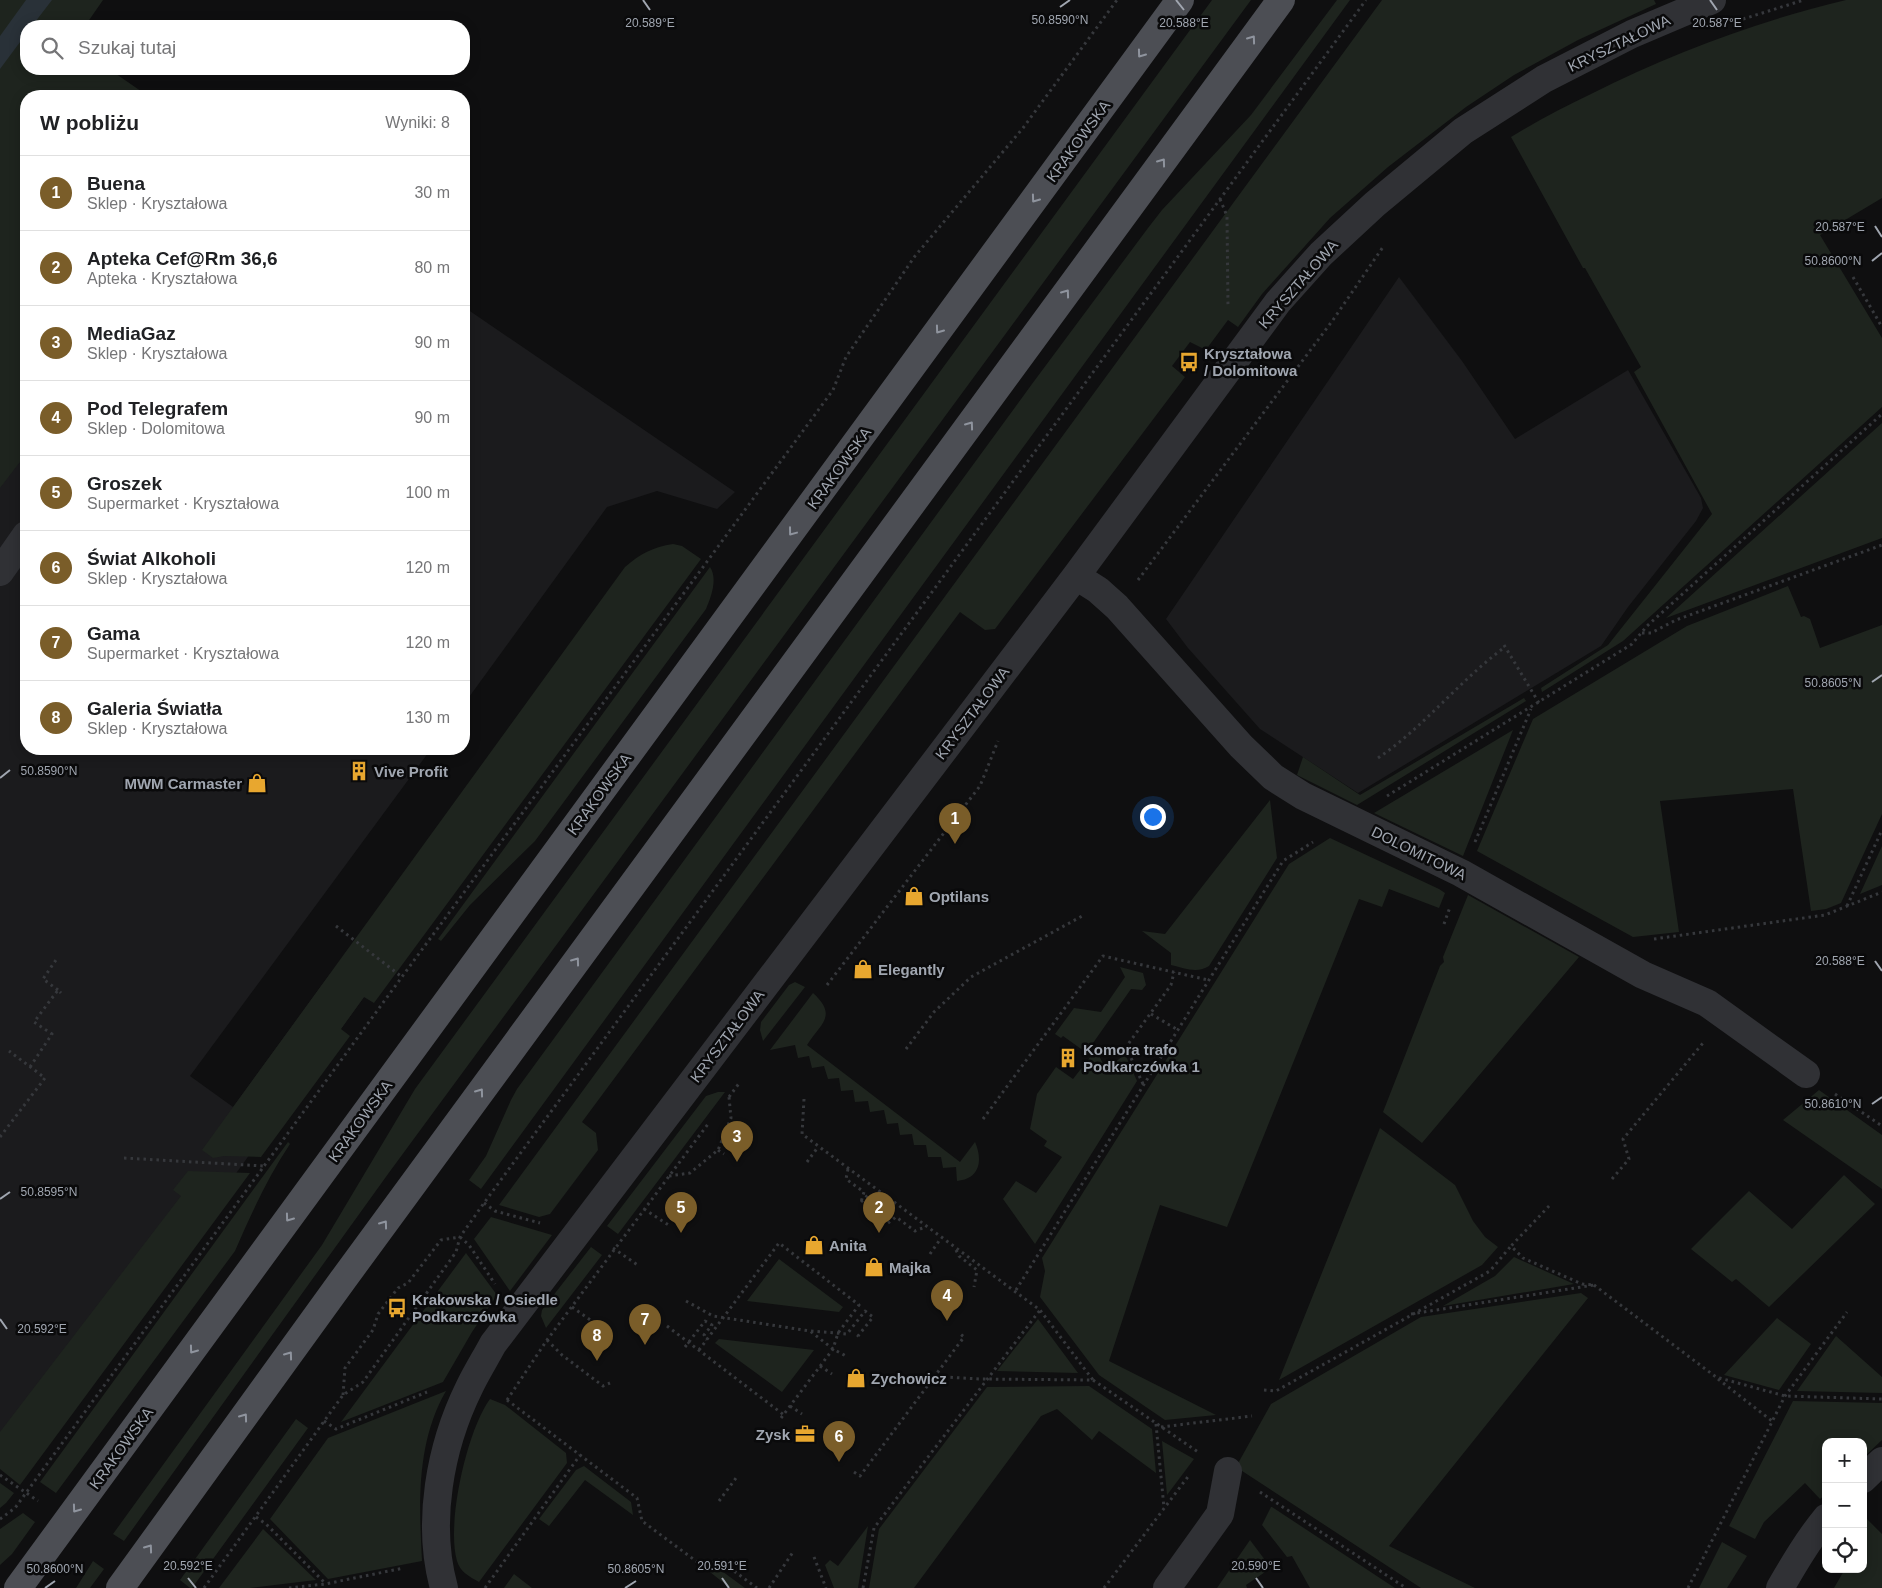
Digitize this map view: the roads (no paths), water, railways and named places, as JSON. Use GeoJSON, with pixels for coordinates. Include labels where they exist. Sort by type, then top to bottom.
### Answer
{"type":"FeatureCollection","features":[{"type":"Feature","properties":{"kind":"main road","name":"KRAKOWSKA"},"geometry":{"type":"LineString","coordinates":[[18,1588],[1180,0]]}},
{"type":"Feature","properties":{"kind":"main road"},"geometry":{"type":"LineString","coordinates":[[120,1588],[348,1273],[1281,0]]}},
{"type":"Feature","properties":{"kind":"street","name":"KRYSZTAŁOWA"},"geometry":{"type":"LineString","coordinates":[[442,1580],[436,1520],[440,1476],[453,1428],[469,1388],[493,1344],[1076,576],[1278,302],[1321,254],[1375,204],[1463,131],[1544,79],[1632,34],[1712,0]]}},
{"type":"Feature","properties":{"kind":"street"},"geometry":{"type":"LineString","coordinates":[[0,572],[20,544]]}},
{"type":"Feature","properties":{"kind":"street","name":"DOLOMITOWA"},"geometry":{"type":"LineString","coordinates":[[1076,576],[1098,590],[1117,607],[1241,746],[1273,777],[1303,796],[1461,873],[1644,975],[1707,1003],[1806,1074]]}},
{"type":"Feature","properties":{"kind":"street"},"geometry":{"type":"LineString","coordinates":[[1867,1475],[1882,1461]]}},
{"type":"Feature","properties":{"kind":"street"},"geometry":{"type":"LineString","coordinates":[[1167,1588],[1220,1514],[1228,1471]]}},
{"type":"Feature","properties":{"kind":"street"},"geometry":{"type":"LineString","coordinates":[[1780,1588],[1794,1563],[1822,1523]]}},
{"type":"Feature","properties":{"kind":"place","name":"Kryształowa / Dolomitowa"},"geometry":{"type":"Point","coordinates":[1189,362]}},
{"type":"Feature","properties":{"kind":"place","name":"Vive Profit"},"geometry":{"type":"Point","coordinates":[359,771]}},
{"type":"Feature","properties":{"kind":"place","name":"MWM Carmaster"},"geometry":{"type":"Point","coordinates":[257,783]}},
{"type":"Feature","properties":{"kind":"place","name":"Buena"},"geometry":{"type":"Point","coordinates":[955,844]}},
{"type":"Feature","properties":{"kind":"place","name":"Optilans"},"geometry":{"type":"Point","coordinates":[914,896]}},
{"type":"Feature","properties":{"kind":"place","name":"Elegantly"},"geometry":{"type":"Point","coordinates":[863,969]}},
{"type":"Feature","properties":{"kind":"place","name":"Komora trafo Podkarczówka 1"},"geometry":{"type":"Point","coordinates":[1068,1058]}},
{"type":"Feature","properties":{"kind":"place","name":"MediaGaz"},"geometry":{"type":"Point","coordinates":[737,1162]}},
{"type":"Feature","properties":{"kind":"place","name":"Groszek"},"geometry":{"type":"Point","coordinates":[681,1233]}},
{"type":"Feature","properties":{"kind":"place","name":"Apteka Cef@Rm 36,6"},"geometry":{"type":"Point","coordinates":[879,1233]}},
{"type":"Feature","properties":{"kind":"place","name":"Anita"},"geometry":{"type":"Point","coordinates":[814,1245]}},
{"type":"Feature","properties":{"kind":"place","name":"Majka"},"geometry":{"type":"Point","coordinates":[874,1267]}},
{"type":"Feature","properties":{"kind":"place","name":"Krakowska / Osiedle Podkarczówka"},"geometry":{"type":"Point","coordinates":[397,1308]}},
{"type":"Feature","properties":{"kind":"place","name":"Pod Telegrafem"},"geometry":{"type":"Point","coordinates":[947,1321]}},
{"type":"Feature","properties":{"kind":"place","name":"Gama"},"geometry":{"type":"Point","coordinates":[645,1345]}},
{"type":"Feature","properties":{"kind":"place","name":"Galeria Światła"},"geometry":{"type":"Point","coordinates":[597,1361]}},
{"type":"Feature","properties":{"kind":"place","name":"Zychowicz"},"geometry":{"type":"Point","coordinates":[856,1378]}},
{"type":"Feature","properties":{"kind":"place","name":"Zysk"},"geometry":{"type":"Point","coordinates":[805,1434]}},
{"type":"Feature","properties":{"kind":"place","name":"Świat Alkoholi"},"geometry":{"type":"Point","coordinates":[839,1462]}}]}
